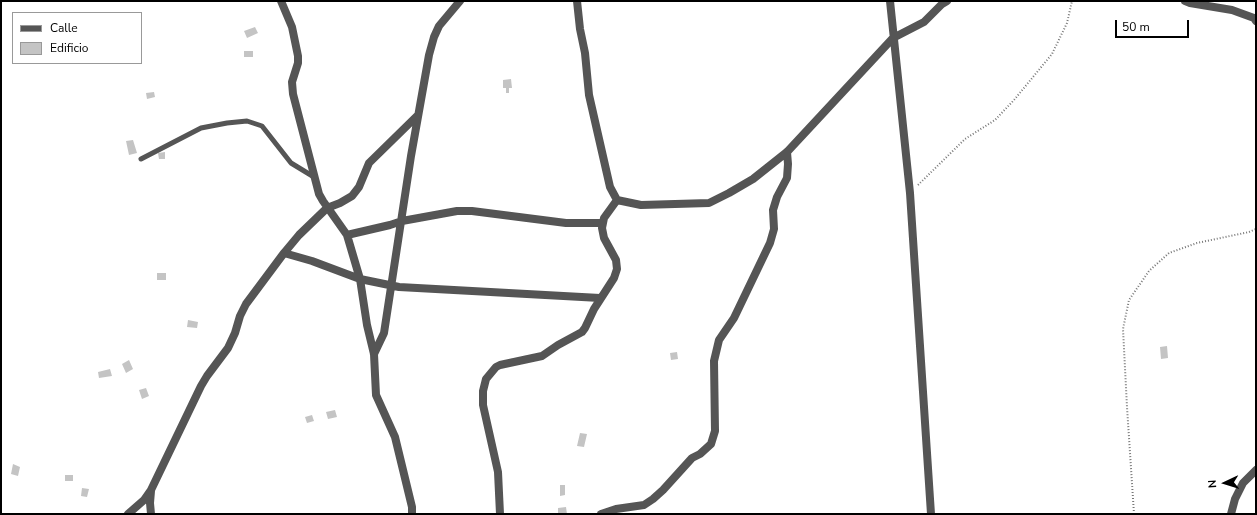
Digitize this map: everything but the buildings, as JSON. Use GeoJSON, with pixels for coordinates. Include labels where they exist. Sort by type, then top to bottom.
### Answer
{"type":"FeatureCollection","features":[{"type":"Feature","properties":{"kind":"street"},"geometry":{"type":"LineString","coordinates":[[281,1],[296,41],[298,63],[292,82],[293,94],[319,194],[346,235],[360,279],[367,325],[374,354],[376,395],[395,437],[414,512]]}},
{"type":"Feature","properties":{"kind":"street"},"geometry":{"type":"LineString","coordinates":[[374,354],[384,333],[418,115],[429,55],[434,37],[440,26],[460,1]]}},
{"type":"Feature","properties":{"kind":"street"},"geometry":{"type":"LineString","coordinates":[[577,1],[580,29],[586,53],[589,95],[610,187],[617,200],[640,206],[709,203],[753,179],[787,152],[893,38],[924,22],[947,1]]}},
{"type":"Feature","properties":{"kind":"street"},"geometry":{"type":"LineString","coordinates":[[890,1],[910,193],[931,514]]}},
{"type":"Feature","properties":{"kind":"street"},"geometry":{"type":"LineString","coordinates":[[1185,1],[1232,10],[1254,18],[1256,21]]}},
{"type":"Feature","properties":{"kind":"street"},"geometry":{"type":"LineString","coordinates":[[128,514],[144,500],[151,490],[201,386],[228,348],[246,304],[284,253],[300,235],[327,208],[352,196],[359,187],[369,163],[418,115]]}},
{"type":"Feature","properties":{"kind":"street"},"geometry":{"type":"LineString","coordinates":[[601,514],[616,508],[644,505],[653,499],[692,458],[700,454],[711,444],[715,431],[714,361],[719,340],[734,318],[770,243],[774,228],[774,210],[777,196],[787,178],[787,152]]}},
{"type":"Feature","properties":{"kind":"street"},"geometry":{"type":"LineString","coordinates":[[500,514],[498,472],[483,405],[483,391],[486,378],[500,365],[542,356],[558,345],[582,332],[585,328],[600,298],[611,283],[617,269],[616,260],[604,238],[603,223],[604,218],[617,200]]}},
{"type":"Feature","properties":{"kind":"street"},"geometry":{"type":"LineString","coordinates":[[346,235],[402,221],[442,214],[472,211],[566,223],[603,223]]}},
{"type":"Feature","properties":{"kind":"street"},"geometry":{"type":"LineString","coordinates":[[284,253],[312,261],[360,279],[392,286],[466,292],[600,298]]}},
{"type":"Feature","properties":{"kind":"street"},"geometry":{"type":"LineString","coordinates":[[1230,514],[1235,499],[1244,483],[1256,470]]}},
{"type":"Feature","properties":{"kind":"street"},"geometry":{"type":"LineString","coordinates":[[151,490],[151,514]]}},
{"type":"Feature","properties":{"kind":"lane"},"geometry":{"type":"LineString","coordinates":[[141,159],[201,128],[247,121],[262,126],[291,163],[315,178]]}},
{"type":"Feature","properties":{"kind":"path"},"geometry":{"type":"LineString","coordinates":[[910,193],[965,139],[995,120],[1014,100],[1052,54],[1067,23],[1072,1]]}},
{"type":"Feature","properties":{"kind":"path"},"geometry":{"type":"LineString","coordinates":[[1134,514],[1123,329],[1129,300],[1149,271],[1169,253],[1197,243],[1249,232],[1256,229]]}}]}
